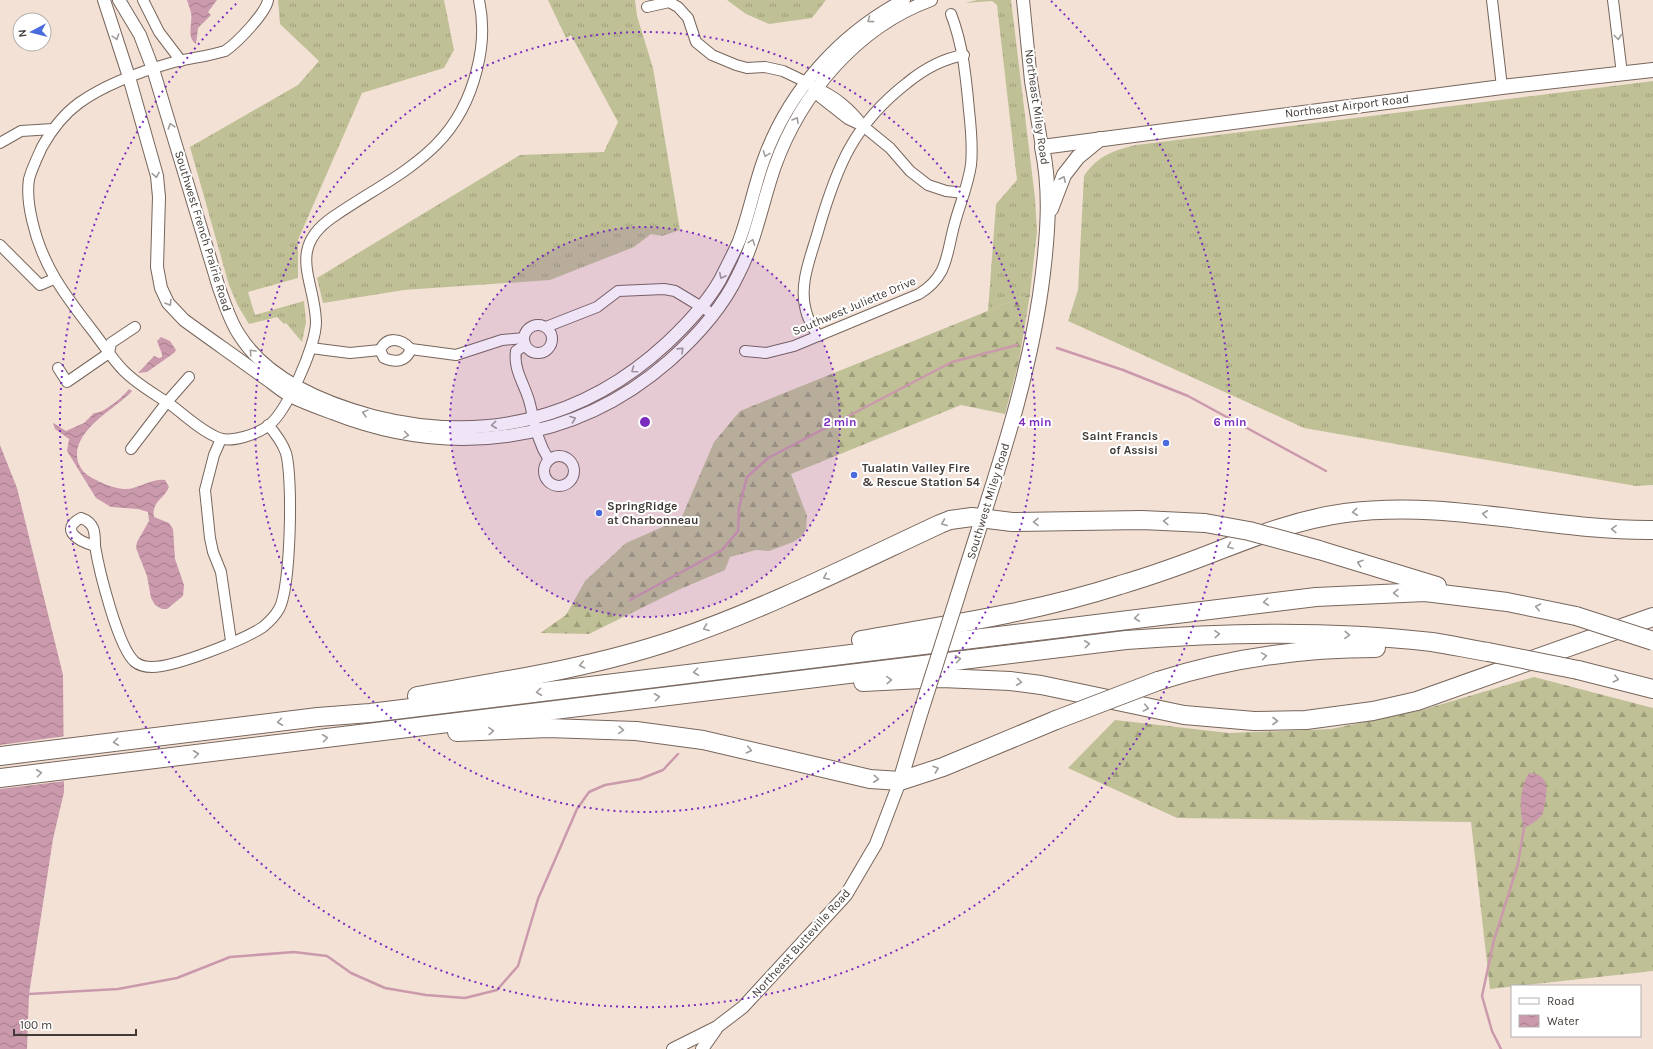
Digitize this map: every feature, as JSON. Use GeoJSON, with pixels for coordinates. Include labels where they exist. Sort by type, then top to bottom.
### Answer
{"type":"FeatureCollection","features":[{"type":"Feature","properties":{"kind":"highway"},"geometry":{"type":"LineString","coordinates":[[748,666],[844,643],[960,623],[1068,600],[1134,581],[1289,524],[1342,513],[1386,509],[1434,510],[1596,528],[1653,530]]}},
{"type":"Feature","properties":{"kind":"highway"},"geometry":{"type":"LineString","coordinates":[[318,717],[370,703],[522,677],[637,651],[705,629],[760,607],[940,524],[962,518],[982,518],[1012,522],[1142,520],[1205,524],[1249,531],[1319,550],[1478,598]]}},
{"type":"Feature","properties":{"kind":"highway"},"geometry":{"type":"LineString","coordinates":[[0,756],[318,717],[370,713],[1316,597],[1425,592],[1478,598],[1538,607],[1576,616],[1653,641]]}},
{"type":"Feature","properties":{"kind":"highway"},"geometry":{"type":"LineString","coordinates":[[780,681],[844,682],[942,678],[1010,681],[1041,685],[1184,716],[1254,721],[1306,720],[1373,711],[1417,701],[1653,617]]}},
{"type":"Feature","properties":{"kind":"highway"},"geometry":{"type":"LineString","coordinates":[[0,778],[1086,644],[1185,635],[1235,633],[1320,634],[1419,641],[1488,652],[1578,670],[1653,689]]}},
{"type":"Feature","properties":{"kind":"highway"},"geometry":{"type":"LineString","coordinates":[[354,734],[548,728],[636,731],[703,740],[870,779],[900,781],[943,767],[1056,720],[1158,681],[1224,663],[1297,651],[1352,648],[1430,652],[1462,648]]}},
{"type":"Feature","properties":{"kind":"main road","name":"Northeast Airport Road"},"geometry":{"type":"LineString","coordinates":[[1042,147],[1101,138],[1502,87],[1653,70]]}},
{"type":"Feature","properties":{"kind":"main road"},"geometry":{"type":"LineString","coordinates":[[1048,215],[1064,174],[1078,157],[1101,138]]}},
{"type":"Feature","properties":{"kind":"main road","name":"Northeast Miley Road"},"geometry":{"type":"LineString","coordinates":[[1042,147],[1046,174],[1048,215]]}},
{"type":"Feature","properties":{"kind":"main road","name":"Southwest Miley Road"},"geometry":{"type":"LineString","coordinates":[[900,781],[1014,416],[1032,348],[1044,269],[1048,215]]}},
{"type":"Feature","properties":{"kind":"street","name":"Southwest French Prairie Road"},"geometry":{"type":"LineString","coordinates":[[104,0],[129,77],[157,176],[159,197],[157,267],[161,288],[168,303],[184,320],[292,390],[362,425],[417,436],[453,439],[492,438],[534,425],[593,411],[633,389],[680,351],[713,314],[738,276],[754,238],[774,168],[785,140],[811,85],[831,54],[856,31],[876,16],[904,0]]}},
{"type":"Feature","properties":{"kind":"street","name":"Southwest French Prairie Road"},"geometry":{"type":"LineString","coordinates":[[119,0],[140,35],[154,69],[217,281],[232,323],[239,336],[254,355],[292,390]]}},
{"type":"Feature","properties":{"kind":"street"},"geometry":{"type":"LineString","coordinates":[[143,0],[159,32],[181,61]]}},
{"type":"Feature","properties":{"kind":"street"},"geometry":{"type":"LineString","coordinates":[[268,0],[260,16],[232,46],[216,54],[181,61],[129,77],[108,86],[77,104],[53,129],[34,163],[29,184],[30,213],[39,247],[54,279],[109,353],[133,379],[207,432],[222,439],[245,436],[268,425],[292,390],[311,348],[315,332],[315,312],[306,263],[314,234],[326,222],[410,168],[434,148],[447,134],[464,107],[476,74],[482,33],[479,0]]}},
{"type":"Feature","properties":{"kind":"street","name":"Southwest French Prairie Road"},"geometry":{"type":"LineString","coordinates":[[534,425],[617,382],[647,362],[677,334],[718,284],[732,256],[743,228],[769,145],[782,118],[811,85],[888,21],[914,3],[931,0]]}},
{"type":"Feature","properties":{"kind":"street","name":"Northeast Miley Road"},"geometry":{"type":"LineString","coordinates":[[1022,0],[1031,81],[1042,147]]}},
{"type":"Feature","properties":{"kind":"street"},"geometry":{"type":"LineString","coordinates":[[1492,0],[1502,87]]}},
{"type":"Feature","properties":{"kind":"street"},"geometry":{"type":"LineString","coordinates":[[1613,0],[1622,74]]}},
{"type":"Feature","properties":{"kind":"street"},"geometry":{"type":"LineString","coordinates":[[647,7],[670,2],[678,7],[688,18],[696,42],[705,50],[727,62],[747,68],[774,68],[824,91],[855,114],[863,126],[890,148],[910,171],[928,185],[946,191],[964,193]]}},
{"type":"Feature","properties":{"kind":"street","name":"Southwest Juliette Drive"},"geometry":{"type":"LineString","coordinates":[[745,351],[761,353],[794,346],[919,294],[933,284],[946,265],[953,230],[971,163],[972,143],[964,55],[959,35],[951,14]]}},
{"type":"Feature","properties":{"kind":"street"},"geometry":{"type":"LineString","coordinates":[[818,336],[805,310],[803,297],[804,283],[837,172],[851,145],[863,126],[897,90],[917,74],[940,61],[964,55]]}},
{"type":"Feature","properties":{"kind":"street"},"geometry":{"type":"LineString","coordinates":[[0,143],[21,131],[53,129]]}},
{"type":"Feature","properties":{"kind":"street"},"geometry":{"type":"LineString","coordinates":[[0,245],[40,285],[54,279]]}},
{"type":"Feature","properties":{"kind":"street"},"geometry":{"type":"LineString","coordinates":[[549,460],[538,439],[530,404],[516,365],[516,351],[524,341],[529,328],[535,325],[546,327],[597,307],[618,291],[664,289],[675,291],[713,314]]}},
{"type":"Feature","properties":{"kind":"street"},"geometry":{"type":"LineString","coordinates":[[58,368],[68,382],[109,353],[111,343],[135,327]]}},
{"type":"Feature","properties":{"kind":"street"},"geometry":{"type":"LineString","coordinates":[[380,350],[383,344],[389,340],[398,340],[406,343],[411,349],[456,355],[502,340],[524,341],[534,352],[545,351],[552,341],[551,334],[546,327]]}},
{"type":"Feature","properties":{"kind":"street"},"geometry":{"type":"LineString","coordinates":[[311,348],[350,354],[380,350]]}},
{"type":"Feature","properties":{"kind":"street"},"geometry":{"type":"LineString","coordinates":[[380,350],[384,358],[393,362],[402,360],[409,355],[411,349]]}},
{"type":"Feature","properties":{"kind":"street"},"geometry":{"type":"LineString","coordinates":[[131,449],[167,402],[189,377]]}},
{"type":"Feature","properties":{"kind":"street"},"geometry":{"type":"LineString","coordinates":[[95,546],[103,584],[127,650],[136,663],[154,667],[182,660],[262,627],[269,622],[280,609],[284,594],[289,538],[288,461],[281,442],[268,425]]}},
{"type":"Feature","properties":{"kind":"street"},"geometry":{"type":"LineString","coordinates":[[222,439],[212,462],[205,490],[210,538],[213,552],[221,572],[231,641]]}},
{"type":"Feature","properties":{"kind":"street","name":"Northeast Butteville Road"},"geometry":{"type":"LineString","coordinates":[[673,1049],[717,1027],[743,1007],[846,895],[876,844],[900,781]]}},
{"type":"Feature","properties":{"kind":"street"},"geometry":{"type":"LineString","coordinates":[[702,1049],[717,1027]]}},
{"type":"Feature","properties":{"kind":"green space"},"geometry":{"type":"Polygon","coordinates":[[[278,0],[444,0],[454,50],[444,68],[362,93],[298,240],[298,278],[248,292],[255,315],[304,301],[306,322],[302,342],[286,323],[284,324],[277,317],[249,324],[238,306],[229,285],[190,147],[298,85],[319,61],[280,24],[278,0]]]}},
{"type":"Feature","properties":{"kind":"green space"},"geometry":{"type":"Polygon","coordinates":[[[548,0],[635,0],[637,16],[653,68],[680,230],[662,236],[651,234],[634,247],[550,280],[404,290],[323,303],[317,278],[520,155],[604,152],[618,122],[571,35],[566,38],[548,0]]]}},
{"type":"Feature","properties":{"kind":"green space"},"geometry":{"type":"Polygon","coordinates":[[[727,0],[826,0],[812,18],[769,24],[746,14],[727,0]]]}},
{"type":"Feature","properties":{"kind":"green space"},"geometry":{"type":"Polygon","coordinates":[[[977,0],[1011,0],[1035,198],[1037,231],[1030,294],[988,311],[996,204],[1017,180],[997,5],[992,1],[965,3],[977,0]]]}},
{"type":"Feature","properties":{"kind":"green space"},"geometry":{"type":"Polygon","coordinates":[[[1653,81],[1653,485],[1636,486],[1304,428],[1068,321],[1078,290],[1084,176],[1100,159],[1120,149],[1136,145],[1653,81]]]}},
{"type":"Feature","properties":{"kind":"green space"},"geometry":{"type":"Polygon","coordinates":[[[1030,294],[1019,361],[1005,414],[961,405],[791,474],[807,516],[806,529],[802,536],[793,542],[769,551],[756,550],[730,557],[725,570],[678,590],[589,634],[540,633],[566,615],[585,581],[626,543],[681,519],[714,442],[740,411],[1030,294]]]}},
{"type":"Feature","properties":{"kind":"green space"},"geometry":{"type":"Polygon","coordinates":[[[1534,677],[1653,708],[1653,971],[1526,985],[1511,985],[1511,987],[1490,989],[1471,822],[1177,818],[1068,768],[1115,720],[1229,733],[1331,729],[1422,710],[1534,677]]]}},
{"type":"Feature","properties":{"kind":"water"},"geometry":{"type":"Polygon","coordinates":[[[187,0],[217,0],[208,12],[211,15],[198,28],[196,44],[191,38],[191,13],[187,0]]]}},
{"type":"Feature","properties":{"kind":"water"},"geometry":{"type":"Polygon","coordinates":[[[161,337],[170,341],[176,350],[147,372],[138,373],[154,356],[159,358],[162,357],[157,341],[161,337]]]}},
{"type":"Feature","properties":{"kind":"water"},"geometry":{"type":"Polygon","coordinates":[[[129,389],[132,391],[86,432],[77,451],[78,462],[85,473],[100,482],[124,489],[134,488],[154,481],[165,480],[169,487],[154,508],[154,517],[169,523],[173,529],[175,559],[184,585],[183,596],[167,609],[162,609],[155,605],[151,598],[147,576],[136,548],[137,542],[149,521],[148,512],[138,509],[111,507],[96,498],[67,451],[69,439],[55,429],[53,423],[66,431],[84,423],[94,413],[98,413],[113,404],[129,389]]]}},
{"type":"Feature","properties":{"kind":"water"},"geometry":{"type":"Polygon","coordinates":[[[0,445],[17,488],[63,675],[64,792],[53,839],[29,994],[27,1049],[0,1049],[0,445]]]}},
{"type":"Feature","properties":{"kind":"water"},"geometry":{"type":"Polygon","coordinates":[[[1529,773],[1540,776],[1543,779],[1546,787],[1546,797],[1542,815],[1536,821],[1524,828],[1521,815],[1521,800],[1523,786],[1529,773]]]}},
{"type":"Feature","properties":{"kind":"pier"},"geometry":{"type":"Polygon","coordinates":[[[66,736],[66,781],[0,789],[0,745],[66,736]]]}},
{"type":"Feature","properties":{"kind":"waterway"},"geometry":{"type":"LineString","coordinates":[[630,600],[722,550],[738,531],[739,508],[747,477],[768,458],[952,362],[1017,345]]}},
{"type":"Feature","properties":{"kind":"waterway"},"geometry":{"type":"LineString","coordinates":[[1057,348],[1123,370],[1188,396],[1326,471]]}},
{"type":"Feature","properties":{"kind":"waterway"},"geometry":{"type":"LineString","coordinates":[[29,994],[118,989],[177,978],[230,957],[294,952],[327,956],[351,973],[385,988],[426,995],[465,998],[497,990],[518,966],[538,899],[577,809],[589,792],[605,785],[640,779],[663,770],[678,754]]}},
{"type":"Feature","properties":{"kind":"waterway"},"geometry":{"type":"LineString","coordinates":[[1501,1049],[1492,1031],[1482,996],[1494,940],[1518,864],[1524,828]]}},
{"type":"Feature","properties":{"kind":"place","name":"Saint Francis of Assisi"},"geometry":{"type":"Point","coordinates":[1166,443]}},
{"type":"Feature","properties":{"kind":"place","name":"Tualatin Valley Fire & Rescue Station 54"},"geometry":{"type":"Point","coordinates":[854,475]}},
{"type":"Feature","properties":{"kind":"place","name":"SpringRidge at Charbonneau"},"geometry":{"type":"Point","coordinates":[599,513]}}]}
